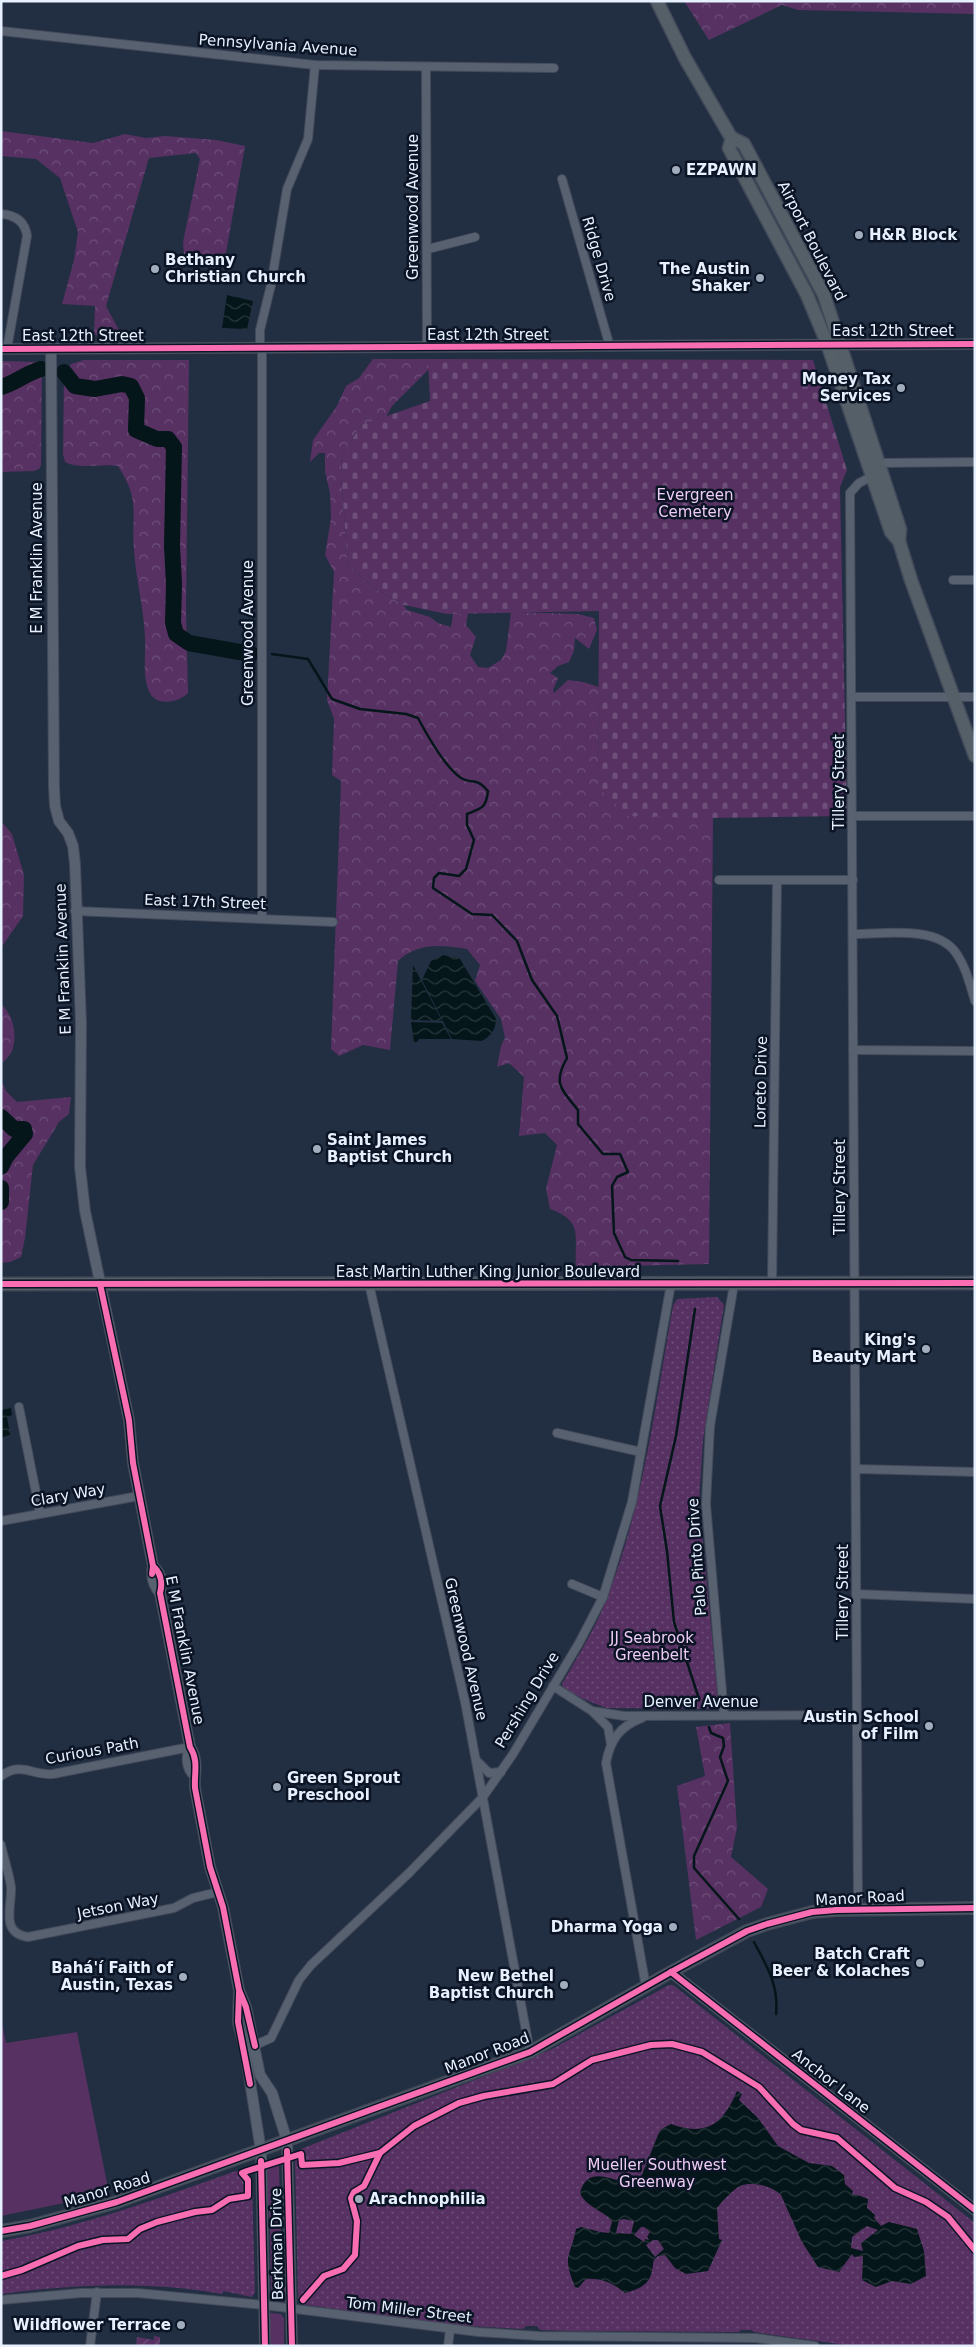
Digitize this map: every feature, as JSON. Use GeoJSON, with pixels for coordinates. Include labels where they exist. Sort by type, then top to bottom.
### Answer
{"type":"FeatureCollection","features":[{"type":"Feature","properties":{"kind":"main road","name":"Airport Boulevard"},"geometry":{"type":"LineString","coordinates":[[657,1],[685,58],[732,138],[744,144],[824,295],[900,529],[899,541],[911,580],[975,756]]}},
{"type":"Feature","properties":{"kind":"main road","name":"Airport Boulevard"},"geometry":{"type":"LineString","coordinates":[[732,138],[729,148],[793,264],[827,344],[891,532],[899,541]]}},
{"type":"Feature","properties":{"kind":"main road","name":"East Martin Luther King Junior Boulevard"},"geometry":{"type":"LineString","coordinates":[[1,1284],[975,1284]]}},
{"type":"Feature","properties":{"kind":"main road","name":"Manor Road"},"geometry":{"type":"LineString","coordinates":[[1,2231],[30,2226],[117,2202],[530,2052],[671,1972],[747,1931],[767,1924],[812,1912],[858,1909],[975,1908]]}},
{"type":"Feature","properties":{"kind":"street","name":"Pennsylvania Avenue"},"geometry":{"type":"LineString","coordinates":[[1,31],[315,64],[554,68]]}},
{"type":"Feature","properties":{"kind":"street","name":"Greenwood Avenue"},"geometry":{"type":"LineString","coordinates":[[262,918],[260,330],[271,285],[287,189],[308,139],[315,64]]}},
{"type":"Feature","properties":{"kind":"street","name":"Greenwood Avenue"},"geometry":{"type":"LineString","coordinates":[[426,67],[427,348]]}},
{"type":"Feature","properties":{"kind":"street","name":"Ridge Drive"},"geometry":{"type":"LineString","coordinates":[[562,179],[610,347]]}},
{"type":"Feature","properties":{"kind":"street"},"geometry":{"type":"LineString","coordinates":[[1,214],[10,215],[22,222],[27,232],[4,349]]}},
{"type":"Feature","properties":{"kind":"street"},"geometry":{"type":"LineString","coordinates":[[428,249],[475,238]]}},
{"type":"Feature","properties":{"kind":"street","name":"East 12th Street"},"geometry":{"type":"LineString","coordinates":[[4,349],[610,347],[841,343],[975,344]]}},
{"type":"Feature","properties":{"kind":"street","name":"E M Franklin Avenue"},"geometry":{"type":"LineString","coordinates":[[51,348],[54,806],[59,821],[73,846],[81,1023],[80,1167],[85,1211],[129,1420],[132,1463],[153,1566],[159,1572],[161,1579],[160,1592],[190,1747],[188,1762],[190,1771],[194,1776],[210,1867],[223,1908],[240,1990],[246,2007],[250,2048]]}},
{"type":"Feature","properties":{"kind":"street"},"geometry":{"type":"LineString","coordinates":[[878,463],[975,462]]}},
{"type":"Feature","properties":{"kind":"street","name":"Tillery Street"},"geometry":{"type":"LineString","coordinates":[[858,1909],[850,493],[858,483],[871,476]]}},
{"type":"Feature","properties":{"kind":"street"},"geometry":{"type":"LineString","coordinates":[[953,580],[975,580]]}},
{"type":"Feature","properties":{"kind":"street"},"geometry":{"type":"LineString","coordinates":[[852,697],[975,697]]}},
{"type":"Feature","properties":{"kind":"street"},"geometry":{"type":"LineString","coordinates":[[852,816],[975,816]]}},
{"type":"Feature","properties":{"kind":"street"},"geometry":{"type":"LineString","coordinates":[[719,880],[853,880]]}},
{"type":"Feature","properties":{"kind":"street","name":"Loreto Drive"},"geometry":{"type":"LineString","coordinates":[[772,1284],[777,880]]}},
{"type":"Feature","properties":{"kind":"street","name":"East 17th Street"},"geometry":{"type":"LineString","coordinates":[[75,911],[333,922]]}},
{"type":"Feature","properties":{"kind":"street"},"geometry":{"type":"LineString","coordinates":[[853,934],[917,934],[938,938],[946,943],[962,963],[975,1000]]}},
{"type":"Feature","properties":{"kind":"street"},"geometry":{"type":"LineString","coordinates":[[853,1050],[975,1050]]}},
{"type":"Feature","properties":{"kind":"street","name":"Greenwood Avenue"},"geometry":{"type":"LineString","coordinates":[[369,1284],[476,1759],[530,2052]]}},
{"type":"Feature","properties":{"kind":"street","name":"Pershing Drive"},"geometry":{"type":"LineString","coordinates":[[250,2048],[271,2038],[299,1980],[311,1965],[409,1873],[483,1797],[501,1772],[579,1644],[603,1597],[632,1502],[671,1284]]}},
{"type":"Feature","properties":{"kind":"street","name":"Palo Pinto Drive"},"geometry":{"type":"LineString","coordinates":[[724,1715],[706,1504],[710,1426],[734,1284]]}},
{"type":"Feature","properties":{"kind":"street"},"geometry":{"type":"LineString","coordinates":[[19,1408],[40,1513]]}},
{"type":"Feature","properties":{"kind":"street"},"geometry":{"type":"LineString","coordinates":[[557,1433],[641,1452]]}},
{"type":"Feature","properties":{"kind":"street"},"geometry":{"type":"LineString","coordinates":[[857,1469],[975,1472]]}},
{"type":"Feature","properties":{"kind":"street","name":"Clary Way"},"geometry":{"type":"LineString","coordinates":[[1,1521],[139,1496]]}},
{"type":"Feature","properties":{"kind":"street"},"geometry":{"type":"LineString","coordinates":[[572,1584],[603,1597]]}},
{"type":"Feature","properties":{"kind":"street"},"geometry":{"type":"LineString","coordinates":[[856,1594],[975,1599]]}},
{"type":"Feature","properties":{"kind":"street","name":"Denver Avenue"},"geometry":{"type":"LineString","coordinates":[[553,1686],[592,1711],[624,1716],[856,1715]]}},
{"type":"Feature","properties":{"kind":"street"},"geometry":{"type":"LineString","coordinates":[[592,1711],[608,1727],[611,1744]]}},
{"type":"Feature","properties":{"kind":"street"},"geometry":{"type":"LineString","coordinates":[[646,1716],[630,1722],[621,1729],[611,1744],[606,1763],[646,1987]]}},
{"type":"Feature","properties":{"kind":"street","name":"Curious Path"},"geometry":{"type":"LineString","coordinates":[[1,1776],[10,1770],[24,1768],[41,1774],[52,1774],[190,1747]]}},
{"type":"Feature","properties":{"kind":"street"},"geometry":{"type":"LineString","coordinates":[[476,1759],[486,1772],[493,1774],[501,1772]]}},
{"type":"Feature","properties":{"kind":"street","name":"Jetson Way"},"geometry":{"type":"LineString","coordinates":[[1,1845],[10,1886],[8,1924],[20,1936],[28,1937],[174,1908],[193,1898],[218,1892]]}},
{"type":"Feature","properties":{"kind":"street","name":"Anchor Lane"},"geometry":{"type":"LineString","coordinates":[[671,1972],[975,2210]]}},
{"type":"Feature","properties":{"kind":"street"},"geometry":{"type":"LineString","coordinates":[[250,2048],[260,2075],[272,2093],[287,2141]]}},
{"type":"Feature","properties":{"kind":"street"},"geometry":{"type":"LineString","coordinates":[[250,2048],[261,2150]]}},
{"type":"Feature","properties":{"kind":"street","name":"Berkman Drive"},"geometry":{"type":"LineString","coordinates":[[287,2141],[292,2346]]}},
{"type":"Feature","properties":{"kind":"street","name":"Berkman Drive"},"geometry":{"type":"LineString","coordinates":[[261,2150],[265,2346]]}},
{"type":"Feature","properties":{"kind":"street"},"geometry":{"type":"LineString","coordinates":[[90,2346],[97,2292]]}},
{"type":"Feature","properties":{"kind":"street","name":"Tom Miller Street"},"geometry":{"type":"LineString","coordinates":[[1,2300],[30,2296],[97,2292],[182,2296],[450,2330],[674,2342],[756,2338],[780,2343],[815,2346]]}},
{"type":"Feature","properties":{"kind":"street"},"geometry":{"type":"LineString","coordinates":[[448,2346],[450,2330]]}},
{"type":"Feature","properties":{"kind":"street"},"geometry":{"type":"LineString","coordinates":[[567,2346],[568,2336]]}},
{"type":"Feature","properties":{"kind":"green space"},"geometry":{"type":"Polygon","coordinates":[[[684,1],[975,1],[975,14],[798,10],[782,5],[709,40],[684,1]]]}},
{"type":"Feature","properties":{"kind":"green space"},"geometry":{"type":"Polygon","coordinates":[[[1,131],[93,143],[125,134],[146,138],[165,136],[216,140],[245,146],[224,264],[189,258],[184,254],[183,242],[200,159],[196,153],[149,158],[106,306],[121,334],[94,335],[95,306],[62,304],[74,260],[78,232],[60,178],[36,159],[1,156],[1,131]]]}},
{"type":"Feature","properties":{"kind":"green space"},"geometry":{"type":"Polygon","coordinates":[[[373,359],[428,359],[429,369],[392,406],[386,417],[361,425],[342,456],[341,477],[348,565],[374,588],[404,605],[407,610],[430,617],[438,623],[451,627],[453,614],[468,613],[466,625],[476,637],[470,655],[478,667],[488,668],[501,660],[506,651],[511,612],[578,614],[594,618],[597,630],[589,649],[575,638],[574,651],[569,662],[558,666],[550,673],[558,678],[553,690],[554,693],[568,680],[599,687],[598,787],[705,818],[713,818],[709,1264],[576,1267],[576,1238],[573,1224],[561,1214],[550,1209],[546,1189],[557,1145],[545,1133],[519,1136],[524,1077],[509,1063],[497,1067],[501,1046],[505,1038],[501,1019],[475,981],[480,965],[467,949],[431,946],[414,951],[398,961],[390,1050],[363,1045],[339,1056],[331,1049],[341,781],[332,775],[334,719],[327,700],[334,572],[325,555],[331,518],[330,493],[325,472],[325,453],[319,453],[310,462],[313,440],[337,406],[346,386],[359,378],[373,359]]]}},
{"type":"Feature","properties":{"kind":"green space","name":"Evergreen Cemetery"},"geometry":{"type":"Polygon","coordinates":[[[428,359],[813,360],[847,470],[840,487],[847,816],[705,818],[627,816],[598,787],[599,611],[447,614],[404,605],[374,588],[348,565],[341,477],[342,456],[361,425],[430,401],[428,359]]]}},
{"type":"Feature","properties":{"kind":"green space"},"geometry":{"type":"Polygon","coordinates":[[[84,360],[189,360],[186,609],[188,693],[173,701],[167,702],[156,699],[152,696],[147,685],[142,605],[136,572],[133,537],[134,508],[130,489],[118,466],[77,466],[65,462],[63,454],[64,373],[71,364],[84,360]]]}},
{"type":"Feature","properties":{"kind":"green space"},"geometry":{"type":"Polygon","coordinates":[[[1,361],[40,362],[42,364],[41,465],[39,469],[34,471],[1,472],[1,361]]]}},
{"type":"Feature","properties":{"kind":"green space"},"geometry":{"type":"Polygon","coordinates":[[[1,821],[12,834],[24,875],[23,916],[1,948],[1,821]]]}},
{"type":"Feature","properties":{"kind":"green space"},"geometry":{"type":"Polygon","coordinates":[[[1,1004],[11,1019],[15,1036],[12,1050],[1,1064],[1,1004]]]}},
{"type":"Feature","properties":{"kind":"green space"},"geometry":{"type":"Polygon","coordinates":[[[1,1080],[6,1091],[17,1102],[71,1097],[69,1114],[59,1122],[33,1165],[25,1238],[21,1257],[10,1262],[1,1263],[1,1080]]]}},
{"type":"Feature","properties":{"kind":"green space","name":"JJ Seabrook Greenbelt"},"geometry":{"type":"Polygon","coordinates":[[[717,1297],[724,1305],[703,1440],[699,1501],[717,1704],[707,1709],[606,1708],[581,1698],[563,1687],[562,1684],[601,1613],[629,1531],[654,1419],[673,1306],[677,1299],[717,1297]]]}},
{"type":"Feature","properties":{"kind":"green space"},"geometry":{"type":"Polygon","coordinates":[[[730,1723],[737,1828],[731,1857],[768,1889],[761,1907],[696,1940],[677,1786],[705,1776],[696,1727],[730,1723]]]}},
{"type":"Feature","properties":{"kind":"green space","name":"Mueller Southwest Greenway"},"geometry":{"type":"Polygon","coordinates":[[[669,1985],[673,1985],[975,2223],[975,2346],[853,2346],[754,2332],[751,2330],[740,2330],[739,2332],[567,2331],[540,2330],[537,2326],[526,2326],[523,2329],[451,2325],[300,2304],[298,2298],[295,2159],[297,2152],[550,2050],[669,1985]]]}},
{"type":"Feature","properties":{"kind":"green space"},"geometry":{"type":"Polygon","coordinates":[[[1,2018],[6,2043],[77,2032],[108,2188],[69,2202],[1,2216],[1,2018]]]}},
{"type":"Feature","properties":{"kind":"green space"},"geometry":{"type":"Polygon","coordinates":[[[273,2160],[279,2165],[281,2241],[286,2262],[288,2296],[271,2294],[270,2230],[265,2164],[273,2160]]]}},
{"type":"Feature","properties":{"kind":"green space"},"geometry":{"type":"Polygon","coordinates":[[[243,2170],[250,2175],[252,2181],[255,2292],[252,2297],[223,2291],[222,2294],[167,2287],[112,2285],[56,2288],[1,2294],[1,2241],[91,2220],[243,2170]]]}},
{"type":"Feature","properties":{"kind":"green space"},"geometry":{"type":"Polygon","coordinates":[[[271,2313],[281,2314],[284,2318],[284,2346],[267,2346],[268,2315],[271,2313]]]}},
{"type":"Feature","properties":{"kind":"green space"},"geometry":{"type":"Polygon","coordinates":[[[154,2336],[160,2337],[160,2346],[136,2346],[137,2337],[154,2340],[154,2336]]]}},
{"type":"Feature","properties":{"kind":"water"},"geometry":{"type":"Polygon","coordinates":[[[227,295],[253,301],[247,329],[222,328],[227,295]]]}},
{"type":"Feature","properties":{"kind":"water"},"geometry":{"type":"Polygon","coordinates":[[[443,955],[460,959],[496,1019],[492,1032],[482,1041],[452,1039],[422,980],[431,961],[443,955]]]}},
{"type":"Feature","properties":{"kind":"water"},"geometry":{"type":"Polygon","coordinates":[[[413,965],[442,1021],[411,1020],[413,965]]]}},
{"type":"Feature","properties":{"kind":"water"},"geometry":{"type":"Polygon","coordinates":[[[411,1022],[442,1023],[451,1039],[419,1039],[417,1042],[414,1042],[411,1022]]]}},
{"type":"Feature","properties":{"kind":"water"},"geometry":{"type":"Polygon","coordinates":[[[11,1408],[12,1415],[7,1417],[10,1435],[3,1437],[1,1440],[1,1410],[11,1408]]]}},
{"type":"Feature","properties":{"kind":"water"},"geometry":{"type":"Polygon","coordinates":[[[737,2091],[742,2094],[739,2100],[758,2118],[778,2146],[809,2163],[832,2166],[844,2175],[845,2184],[853,2191],[852,2195],[868,2199],[867,2208],[875,2215],[874,2218],[881,2226],[889,2222],[917,2229],[924,2251],[926,2276],[911,2284],[892,2281],[876,2287],[862,2280],[863,2256],[854,2257],[852,2254],[839,2272],[818,2267],[802,2242],[781,2195],[767,2187],[750,2184],[737,2188],[717,2208],[719,2239],[722,2240],[708,2271],[686,2274],[675,2268],[665,2255],[658,2256],[654,2260],[651,2276],[646,2283],[634,2290],[625,2293],[616,2286],[597,2279],[586,2279],[578,2288],[575,2287],[569,2269],[568,2257],[576,2229],[581,2227],[609,2233],[612,2222],[583,2198],[580,2193],[584,2183],[590,2178],[597,2176],[631,2183],[639,2182],[660,2130],[671,2124],[695,2129],[712,2125],[726,2112],[737,2091]],[[619,2220],[616,2233],[631,2234],[634,2221],[619,2220]],[[867,2226],[852,2237],[851,2248],[863,2251],[861,2243],[878,2230],[867,2226]],[[641,2227],[634,2235],[644,2242],[645,2239],[649,2240],[647,2237],[650,2232],[641,2227]],[[653,2240],[646,2245],[655,2257],[664,2249],[658,2240],[653,2240]]]}},
{"type":"Feature","properties":{"kind":"waterway"},"geometry":{"type":"LineString","coordinates":[[1,387],[41,369]]}},
{"type":"Feature","properties":{"kind":"waterway"},"geometry":{"type":"LineString","coordinates":[[64,372],[75,386],[95,389],[122,384],[131,386],[137,398],[136,430],[157,439],[168,439],[174,447],[172,546],[174,584],[173,623],[176,634],[189,643],[251,654]]}},
{"type":"Feature","properties":{"kind":"waterway"},"geometry":{"type":"LineString","coordinates":[[272,654],[308,659],[332,699],[360,709],[406,714],[418,718],[437,750],[455,773],[465,780],[477,782],[488,791],[486,801],[482,807],[467,814],[467,825],[474,840],[466,869],[459,876],[439,873],[434,878],[433,888],[472,914],[492,915],[517,941],[532,980],[557,1016],[567,1058],[560,1074],[560,1081],[564,1092],[578,1110],[578,1124],[603,1154],[620,1154],[628,1172],[617,1177],[612,1186],[614,1233],[625,1257],[631,1260],[678,1261]]}},
{"type":"Feature","properties":{"kind":"waterway"},"geometry":{"type":"LineString","coordinates":[[1,1117],[14,1129],[24,1129],[25,1134],[6,1157],[1,1167]]}},
{"type":"Feature","properties":{"kind":"waterway"},"geometry":{"type":"LineString","coordinates":[[1,1188],[1,1202]]}},
{"type":"Feature","properties":{"kind":"waterway"},"geometry":{"type":"LineString","coordinates":[[695,1309],[676,1436],[660,1506],[667,1551],[674,1622],[699,1699]]}},
{"type":"Feature","properties":{"kind":"waterway"},"geometry":{"type":"LineString","coordinates":[[709,1727],[711,1733],[723,1738],[724,1746],[720,1757],[728,1781],[694,1856],[694,1868],[739,1919]]}},
{"type":"Feature","properties":{"kind":"waterway"},"geometry":{"type":"LineString","coordinates":[[754,1942],[774,1985],[776,2014]]}},
{"type":"Feature","properties":{"kind":"cycle path"},"geometry":{"type":"LineString","coordinates":[[1,349],[975,344]]}},
{"type":"Feature","properties":{"kind":"cycle path"},"geometry":{"type":"LineString","coordinates":[[1,1284],[975,1283]]}},
{"type":"Feature","properties":{"kind":"cycle path"},"geometry":{"type":"LineString","coordinates":[[100,1284],[129,1420],[133,1463],[153,1566],[152,1574]]}},
{"type":"Feature","properties":{"kind":"cycle path"},"geometry":{"type":"LineString","coordinates":[[153,1566],[161,1578],[160,1593],[190,1747],[194,1757],[195,1788],[210,1867],[223,1907],[239,1990],[246,2007],[255,2046]]}},
{"type":"Feature","properties":{"kind":"cycle path"},"geometry":{"type":"LineString","coordinates":[[1,2231],[30,2226],[117,2202],[530,2052],[671,1972],[747,1931],[767,1924],[812,1912],[836,1910],[975,1908]]}},
{"type":"Feature","properties":{"kind":"cycle path"},"geometry":{"type":"LineString","coordinates":[[671,1972],[975,2210]]}},
{"type":"Feature","properties":{"kind":"cycle path"},"geometry":{"type":"LineString","coordinates":[[239,1993],[238,2022],[250,2084]]}},
{"type":"Feature","properties":{"kind":"cycle path"},"geometry":{"type":"LineString","coordinates":[[1,2276],[22,2270],[78,2246],[103,2240],[128,2239],[140,2229],[157,2222],[195,2212],[212,2210],[229,2199],[248,2196],[248,2180],[242,2173],[247,2171],[301,2154],[302,2165],[339,2163],[380,2153],[414,2126],[459,2103],[484,2096],[553,2084],[592,2060],[651,2045],[672,2044],[702,2052],[759,2087],[793,2124],[801,2130],[837,2138],[895,2188],[926,2202],[948,2217],[975,2250]]}},
{"type":"Feature","properties":{"kind":"cycle path"},"geometry":{"type":"LineString","coordinates":[[287,2151],[292,2346]]}},
{"type":"Feature","properties":{"kind":"cycle path"},"geometry":{"type":"LineString","coordinates":[[303,2300],[324,2276],[343,2269],[355,2255],[357,2221],[351,2198],[354,2192],[364,2186],[380,2153]]}},
{"type":"Feature","properties":{"kind":"cycle path"},"geometry":{"type":"LineString","coordinates":[[261,2161],[265,2346]]}},
{"type":"Feature","properties":{"kind":"place","name":"EZPAWN"},"geometry":{"type":"Point","coordinates":[676,170]}},
{"type":"Feature","properties":{"kind":"place","name":"H&R Block"},"geometry":{"type":"Point","coordinates":[859,235]}},
{"type":"Feature","properties":{"kind":"place","name":"Bethany Christian Church"},"geometry":{"type":"Point","coordinates":[155,269]}},
{"type":"Feature","properties":{"kind":"place","name":"The Austin Shaker"},"geometry":{"type":"Point","coordinates":[760,278]}},
{"type":"Feature","properties":{"kind":"place","name":"Money Tax Services"},"geometry":{"type":"Point","coordinates":[901,388]}},
{"type":"Feature","properties":{"kind":"place","name":"Saint James Baptist Church"},"geometry":{"type":"Point","coordinates":[317,1149]}},
{"type":"Feature","properties":{"kind":"place","name":"King's Beauty Mart"},"geometry":{"type":"Point","coordinates":[926,1349]}},
{"type":"Feature","properties":{"kind":"place","name":"Austin School of Film"},"geometry":{"type":"Point","coordinates":[929,1726]}},
{"type":"Feature","properties":{"kind":"place","name":"Green Sprout Preschool"},"geometry":{"type":"Point","coordinates":[277,1787]}},
{"type":"Feature","properties":{"kind":"place","name":"Dharma Yoga"},"geometry":{"type":"Point","coordinates":[673,1927]}},
{"type":"Feature","properties":{"kind":"place","name":"Batch Craft Beer & Kolaches"},"geometry":{"type":"Point","coordinates":[920,1963]}},
{"type":"Feature","properties":{"kind":"place","name":"Bahá'í Faith of Austin, Texas"},"geometry":{"type":"Point","coordinates":[183,1977]}},
{"type":"Feature","properties":{"kind":"place","name":"New Bethel Baptist Church"},"geometry":{"type":"Point","coordinates":[564,1985]}},
{"type":"Feature","properties":{"kind":"place","name":"Arachnophilia"},"geometry":{"type":"Point","coordinates":[359,2199]}},
{"type":"Feature","properties":{"kind":"place","name":"Wildflower Terrace"},"geometry":{"type":"Point","coordinates":[181,2325]}}]}
